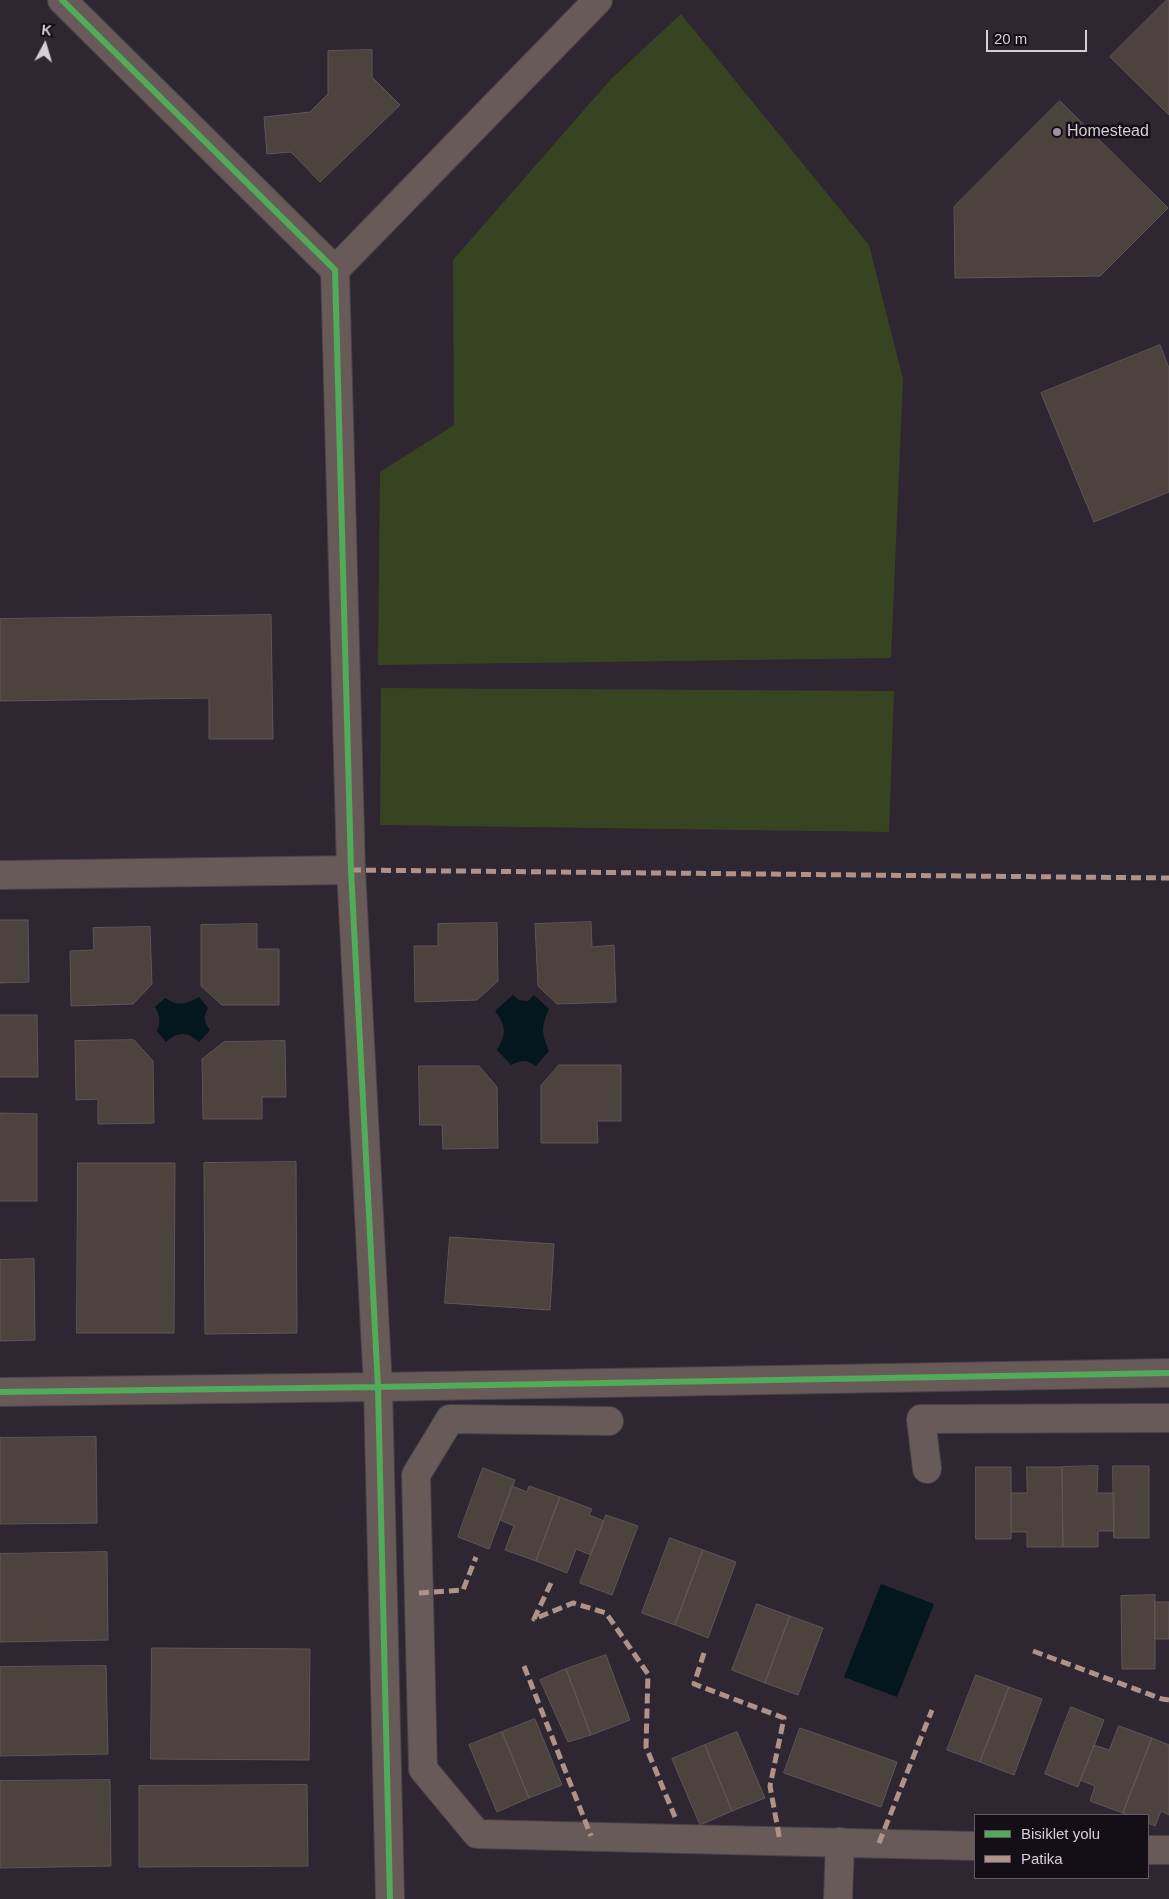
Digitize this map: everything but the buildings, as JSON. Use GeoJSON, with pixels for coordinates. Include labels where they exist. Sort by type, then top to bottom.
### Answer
{"type":"FeatureCollection","features":[{"type":"Feature","properties":{"kind":"street"},"geometry":{"type":"LineString","coordinates":[[62,0],[335,270],[351,870],[378,1388],[390,1899]]}},
{"type":"Feature","properties":{"kind":"street"},"geometry":{"type":"LineString","coordinates":[[335,270],[598,0]]}},
{"type":"Feature","properties":{"kind":"street"},"geometry":{"type":"LineString","coordinates":[[0,875],[351,870]]}},
{"type":"Feature","properties":{"kind":"street"},"geometry":{"type":"LineString","coordinates":[[0,1392],[378,1388],[1169,1373]]}},
{"type":"Feature","properties":{"kind":"street"},"geometry":{"type":"LineString","coordinates":[[927,1469],[921,1419],[1169,1418]]}},
{"type":"Feature","properties":{"kind":"street"},"geometry":{"type":"LineString","coordinates":[[609,1421],[450,1419],[416,1475],[423,1769],[477,1834],[974,1846]]}},
{"type":"Feature","properties":{"kind":"street"},"geometry":{"type":"LineString","coordinates":[[838,1899],[840,1842]]}},
{"type":"Feature","properties":{"kind":"street"},"geometry":{"type":"LineString","coordinates":[[1149,1850],[1169,1850]]}},
{"type":"Feature","properties":{"kind":"green space"},"geometry":{"type":"Polygon","coordinates":[[[681,14],[869,245],[903,379],[891,658],[378,665],[380,472],[454,425],[453,260],[611,79],[681,14]]]}},
{"type":"Feature","properties":{"kind":"green space"},"geometry":{"type":"Polygon","coordinates":[[[381,688],[894,691],[889,832],[380,825],[381,688]]]}},
{"type":"Feature","properties":{"kind":"water"},"geometry":{"type":"Polygon","coordinates":[[[513,995],[519,1000],[528,1001],[534,995],[549,1009],[544,1020],[543,1030],[544,1039],[549,1051],[536,1066],[524,1061],[511,1065],[497,1050],[504,1030],[502,1021],[495,1011],[513,995]]]}},
{"type":"Feature","properties":{"kind":"water"},"geometry":{"type":"Polygon","coordinates":[[[199,997],[208,1008],[205,1019],[210,1030],[199,1042],[195,1038],[182,1034],[174,1036],[166,1042],[157,1031],[159,1019],[155,1007],[165,998],[174,1003],[182,1004],[199,997]]]}},
{"type":"Feature","properties":{"kind":"water"},"geometry":{"type":"Polygon","coordinates":[[[881,1584],[934,1604],[897,1697],[844,1677],[881,1584]]]}},
{"type":"Feature","properties":{"kind":"marked path"},"geometry":{"type":"LineString","coordinates":[[351,870],[1169,878]]}},
{"type":"Feature","properties":{"kind":"marked path"},"geometry":{"type":"LineString","coordinates":[[419,1593],[463,1590],[476,1557]]}},
{"type":"Feature","properties":{"kind":"marked path"},"geometry":{"type":"LineString","coordinates":[[551,1583],[534,1619],[573,1603],[606,1613],[648,1674],[646,1747],[675,1817]]}},
{"type":"Feature","properties":{"kind":"marked path"},"geometry":{"type":"LineString","coordinates":[[1033,1651],[1169,1700]]}},
{"type":"Feature","properties":{"kind":"marked path"},"geometry":{"type":"LineString","coordinates":[[704,1653],[694,1684],[784,1718],[770,1786],[780,1841]]}},
{"type":"Feature","properties":{"kind":"marked path"},"geometry":{"type":"LineString","coordinates":[[524,1666],[591,1836]]}},
{"type":"Feature","properties":{"kind":"marked path"},"geometry":{"type":"LineString","coordinates":[[879,1843],[932,1710]]}},
{"type":"Feature","properties":{"kind":"cycle path"},"geometry":{"type":"LineString","coordinates":[[62,0],[335,270],[351,870],[378,1387],[390,1899]]}},
{"type":"Feature","properties":{"kind":"cycle path"},"geometry":{"type":"LineString","coordinates":[[0,1392],[1169,1373]]}},
{"type":"Feature","properties":{"kind":"place","name":"Homestead"},"geometry":{"type":"Point","coordinates":[1057,132]}}]}
